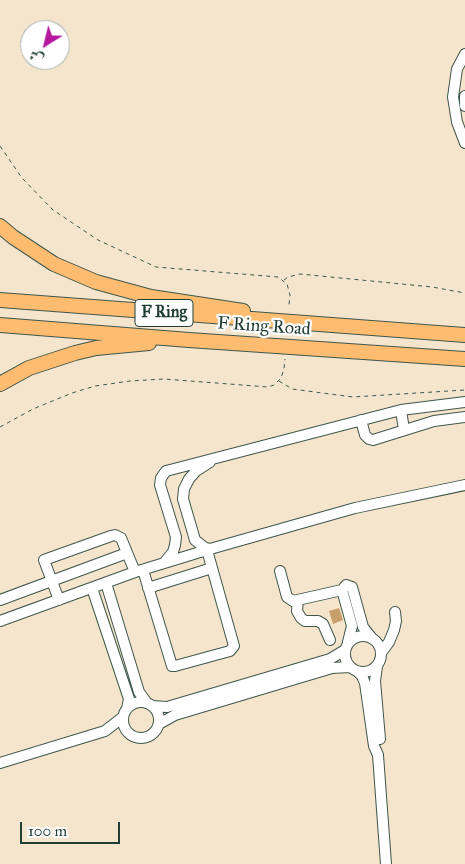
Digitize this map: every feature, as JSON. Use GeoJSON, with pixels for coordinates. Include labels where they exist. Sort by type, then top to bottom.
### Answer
{"type":"FeatureCollection","features":[{"type":"Feature","properties":{"kind":"highway"},"geometry":{"type":"LineString","coordinates":[[0,226],[13,237],[54,264],[96,282],[151,297],[328,325]]}},
{"type":"Feature","properties":{"kind":"highway","name":"F Ring Road"},"geometry":{"type":"LineString","coordinates":[[0,300],[465,335]]}},
{"type":"Feature","properties":{"kind":"highway","name":"F Ring Road"},"geometry":{"type":"LineString","coordinates":[[0,325],[465,359]]}},
{"type":"Feature","properties":{"kind":"highway"},"geometry":{"type":"LineString","coordinates":[[0,384],[30,368],[51,360],[96,348],[189,340]]}},
{"type":"Feature","properties":{"kind":"street"},"geometry":{"type":"LineString","coordinates":[[465,54],[457,70],[453,97],[457,122],[465,142]]}},
{"type":"Feature","properties":{"kind":"street"},"geometry":{"type":"LineString","coordinates":[[465,96],[465,106]]}},
{"type":"Feature","properties":{"kind":"street"},"geometry":{"type":"LineString","coordinates":[[163,564],[173,552],[176,537],[160,485],[162,474],[170,468],[215,459],[401,410],[465,402]]}},
{"type":"Feature","properties":{"kind":"street"},"geometry":{"type":"LineString","coordinates":[[401,410],[404,430]]}},
{"type":"Feature","properties":{"kind":"street"},"geometry":{"type":"LineString","coordinates":[[361,420],[365,435],[371,440],[434,421],[465,417]]}},
{"type":"Feature","properties":{"kind":"street"},"geometry":{"type":"LineString","coordinates":[[209,550],[195,540],[183,499],[186,484],[192,475],[215,459]]}},
{"type":"Feature","properties":{"kind":"street"},"geometry":{"type":"LineString","coordinates":[[0,621],[139,571],[209,550],[355,508],[465,485]]}},
{"type":"Feature","properties":{"kind":"street"},"geometry":{"type":"LineString","coordinates":[[59,600],[44,560],[115,535],[121,538],[148,588],[172,666],[230,651],[234,646],[212,568],[209,550]]}},
{"type":"Feature","properties":{"kind":"street"},"geometry":{"type":"LineString","coordinates":[[0,600],[127,552]]}},
{"type":"Feature","properties":{"kind":"street"},"geometry":{"type":"LineString","coordinates":[[148,588],[212,568]]}},
{"type":"Feature","properties":{"kind":"street"},"geometry":{"type":"LineString","coordinates":[[280,571],[287,597],[292,601],[342,590],[346,585],[352,587],[363,627],[379,645],[381,653]]}},
{"type":"Feature","properties":{"kind":"street"},"geometry":{"type":"LineString","coordinates":[[0,763],[105,731],[128,733],[136,738],[144,738],[155,732],[159,724],[159,716],[140,692],[106,583]]}},
{"type":"Feature","properties":{"kind":"street"},"geometry":{"type":"LineString","coordinates":[[92,588],[129,699],[124,726],[128,733]]}},
{"type":"Feature","properties":{"kind":"street"},"geometry":{"type":"LineString","coordinates":[[342,590],[352,626],[345,659],[362,676],[365,683],[374,746],[378,755]]}},
{"type":"Feature","properties":{"kind":"street"},"geometry":{"type":"LineString","coordinates":[[298,600],[297,610],[301,618],[318,621],[323,624],[330,640]]}},
{"type":"Feature","properties":{"kind":"street"},"geometry":{"type":"LineString","coordinates":[[386,864],[375,681],[381,653],[389,642],[394,630],[395,612]]}},
{"type":"Feature","properties":{"kind":"street"},"geometry":{"type":"LineString","coordinates":[[102,618],[116,613]]}},
{"type":"Feature","properties":{"kind":"street"},"geometry":{"type":"LineString","coordinates":[[105,731],[138,702],[161,707],[177,704],[330,659],[359,636],[372,638],[386,635],[394,630]]}},
{"type":"Feature","properties":{"kind":"street"},"geometry":{"type":"LineString","coordinates":[[159,724],[175,715],[336,666],[370,671],[377,666]]}},
{"type":"Feature","properties":{"kind":"path"},"geometry":{"type":"LineString","coordinates":[[0,146],[22,178],[53,210],[98,240],[156,267],[278,277],[284,280],[289,289],[289,305]]}},
{"type":"Feature","properties":{"kind":"path"},"geometry":{"type":"LineString","coordinates":[[284,280],[300,274],[437,288],[465,293]]}},
{"type":"Feature","properties":{"kind":"path"},"geometry":{"type":"LineString","coordinates":[[0,427],[52,400],[83,389],[113,383],[164,379],[274,385],[279,381],[283,373],[285,359]]}},
{"type":"Feature","properties":{"kind":"path"},"geometry":{"type":"LineString","coordinates":[[279,381],[292,389],[353,397],[465,390]]}},
{"type":"Feature","properties":{"kind":"building"},"geometry":{"type":"Polygon","coordinates":[[[339,608],[343,620],[333,624],[329,611],[339,608]]]}}]}
